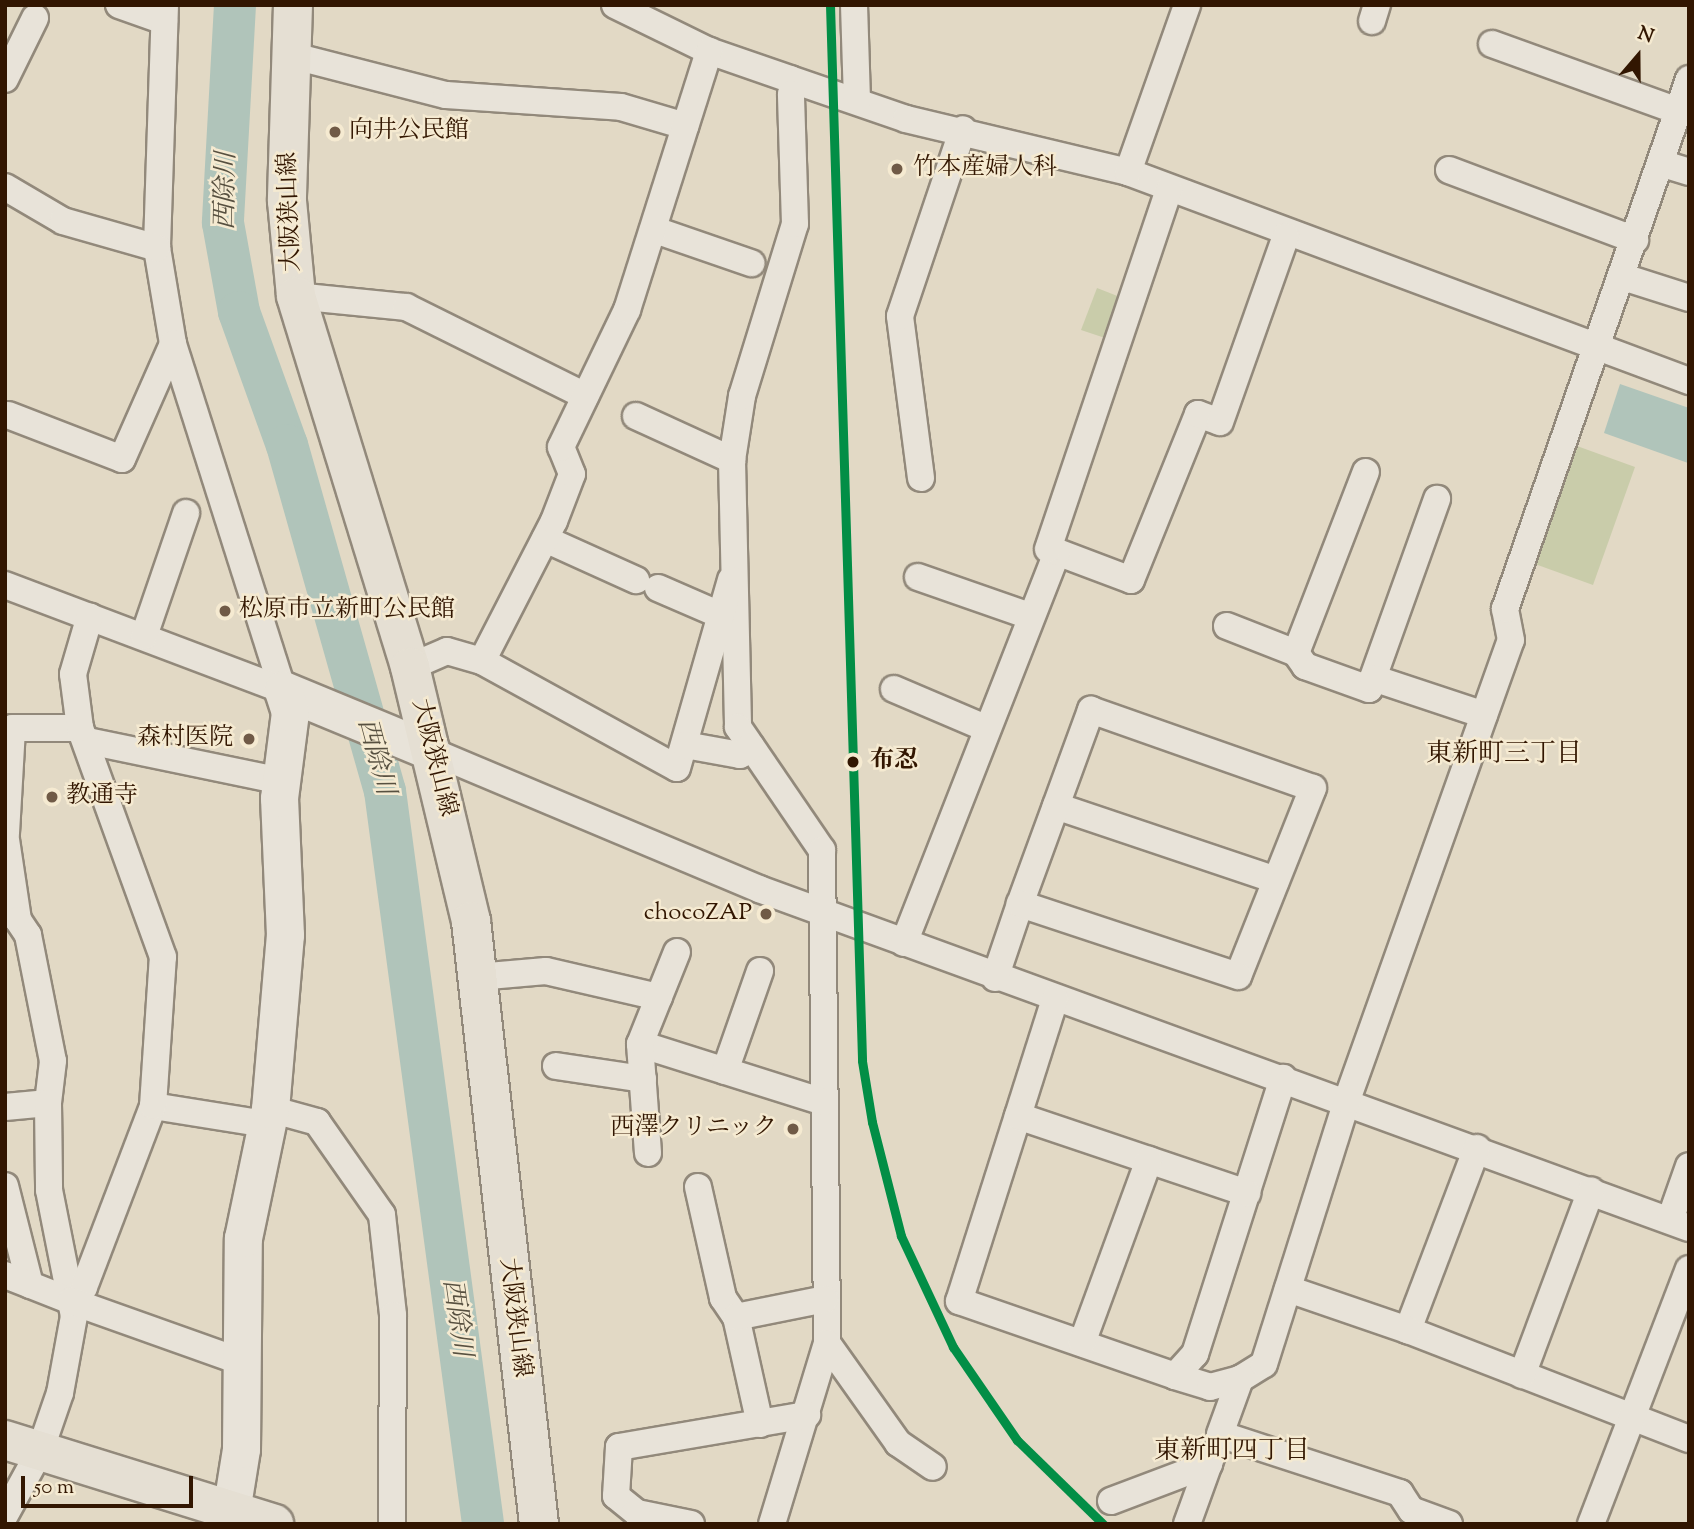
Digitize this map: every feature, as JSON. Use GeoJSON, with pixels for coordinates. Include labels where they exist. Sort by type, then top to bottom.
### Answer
{"type":"FeatureCollection","features":[{"type":"Feature","properties":{"kind":"main road","name":"大阪狭山線"},"geometry":{"type":"LineString","coordinates":[[293,5],[287,201],[296,296],[410,667],[425,748],[477,977],[539,1524]]}},
{"type":"Feature","properties":{"kind":"main road"},"geometry":{"type":"LineString","coordinates":[[22,1446],[231,1517],[274,1524]]}},
{"type":"Feature","properties":{"kind":"street"},"geometry":{"type":"LineString","coordinates":[[119,5],[164,13],[157,248],[173,344],[288,693],[289,730],[281,781],[285,935],[268,1116],[243,1238],[242,1362],[231,1517]]}},
{"type":"Feature","properties":{"kind":"street"},"geometry":{"type":"LineString","coordinates":[[854,5],[857,101]]}},
{"type":"Feature","properties":{"kind":"street"},"geometry":{"type":"LineString","coordinates":[[1128,172],[1187,5]]}},
{"type":"Feature","properties":{"kind":"street"},"geometry":{"type":"LineString","coordinates":[[630,8],[709,51],[791,88],[857,101],[906,119],[963,129],[1128,172],[1286,236],[1689,381]]}},
{"type":"Feature","properties":{"kind":"street"},"geometry":{"type":"LineString","coordinates":[[5,79],[35,18]]}},
{"type":"Feature","properties":{"kind":"street"},"geometry":{"type":"LineString","coordinates":[[1492,44],[1678,111]]}},
{"type":"Feature","properties":{"kind":"street"},"geometry":{"type":"LineString","coordinates":[[482,661],[545,539],[572,474],[561,447],[627,310],[656,230],[709,51]]}},
{"type":"Feature","properties":{"kind":"street"},"geometry":{"type":"LineString","coordinates":[[290,55],[446,95],[621,107],[685,125]]}},
{"type":"Feature","properties":{"kind":"street"},"geometry":{"type":"LineString","coordinates":[[1055,999],[959,1301],[1210,1387],[1240,1379],[1264,1364],[1348,1100],[1511,640],[1506,609],[1599,348],[1689,79]]}},
{"type":"Feature","properties":{"kind":"street"},"geometry":{"type":"LineString","coordinates":[[781,1522],[827,1343],[824,1299],[826,914],[822,850],[738,727],[737,568],[732,460],[742,396],[795,224],[791,88]]}},
{"type":"Feature","properties":{"kind":"street"},"geometry":{"type":"LineString","coordinates":[[921,478],[900,316],[963,129]]}},
{"type":"Feature","properties":{"kind":"street"},"geometry":{"type":"LineString","coordinates":[[1660,163],[1689,172]]}},
{"type":"Feature","properties":{"kind":"street"},"geometry":{"type":"LineString","coordinates":[[1449,170],[1635,240]]}},
{"type":"Feature","properties":{"kind":"street"},"geometry":{"type":"LineString","coordinates":[[5,187],[63,221],[157,248]]}},
{"type":"Feature","properties":{"kind":"street"},"geometry":{"type":"LineString","coordinates":[[1169,189],[1048,548],[1057,552],[1131,580],[1198,414],[1220,422],[1286,236]]}},
{"type":"Feature","properties":{"kind":"street"},"geometry":{"type":"LineString","coordinates":[[656,230],[751,263]]}},
{"type":"Feature","properties":{"kind":"street"},"geometry":{"type":"LineString","coordinates":[[1623,277],[1689,298]]}},
{"type":"Feature","properties":{"kind":"street"},"geometry":{"type":"LineString","coordinates":[[296,296],[406,307],[585,396]]}},
{"type":"Feature","properties":{"kind":"street"},"geometry":{"type":"LineString","coordinates":[[8,415],[122,459],[173,344]]}},
{"type":"Feature","properties":{"kind":"street"},"geometry":{"type":"LineString","coordinates":[[636,416],[732,460]]}},
{"type":"Feature","properties":{"kind":"street"},"geometry":{"type":"LineString","coordinates":[[1296,653],[1366,472]]}},
{"type":"Feature","properties":{"kind":"street"},"geometry":{"type":"LineString","coordinates":[[1227,626],[1296,653],[1305,666],[1369,689],[1437,499]]}},
{"type":"Feature","properties":{"kind":"street"},"geometry":{"type":"LineString","coordinates":[[144,636],[186,513]]}},
{"type":"Feature","properties":{"kind":"street"},"geometry":{"type":"LineString","coordinates":[[545,539],[718,614]]}},
{"type":"Feature","properties":{"kind":"street"},"geometry":{"type":"LineString","coordinates":[[904,943],[983,727],[1057,552]]}},
{"type":"Feature","properties":{"kind":"street"},"geometry":{"type":"LineString","coordinates":[[410,667],[447,651],[482,661],[613,739],[677,768],[718,614],[737,568]]}},
{"type":"Feature","properties":{"kind":"street"},"geometry":{"type":"LineString","coordinates":[[918,577],[1030,616]]}},
{"type":"Feature","properties":{"kind":"street"},"geometry":{"type":"LineString","coordinates":[[5,585],[288,693],[826,914],[995,978],[1348,1100],[1680,1224],[1689,1166]]}},
{"type":"Feature","properties":{"kind":"street"},"geometry":{"type":"LineString","coordinates":[[71,1301],[84,1287],[153,1106],[163,957],[84,735],[73,674],[90,616]]}},
{"type":"Feature","properties":{"kind":"street"},"geometry":{"type":"LineString","coordinates":[[1373,678],[1485,715]]}},
{"type":"Feature","properties":{"kind":"street"},"geometry":{"type":"LineString","coordinates":[[894,689],[983,727]]}},
{"type":"Feature","properties":{"kind":"street"},"geometry":{"type":"LineString","coordinates":[[995,978],[1020,904],[1091,710],[1313,789],[1238,976],[1020,904]]}},
{"type":"Feature","properties":{"kind":"street"},"geometry":{"type":"LineString","coordinates":[[5,1515],[22,1446],[60,1393],[71,1301],[49,1190],[50,1032],[28,935],[11,921],[6,833],[12,728],[84,735],[281,781]]}},
{"type":"Feature","properties":{"kind":"street"},"geometry":{"type":"LineString","coordinates":[[685,745],[740,755],[751,746]]}},
{"type":"Feature","properties":{"kind":"street"},"geometry":{"type":"LineString","coordinates":[[1056,806],[1276,880]]}},
{"type":"Feature","properties":{"kind":"street"},"geometry":{"type":"LineString","coordinates":[[648,1153],[640,1044],[677,952]]}},
{"type":"Feature","properties":{"kind":"street"},"geometry":{"type":"LineString","coordinates":[[477,977],[546,971],[659,997]]}},
{"type":"Feature","properties":{"kind":"street"},"geometry":{"type":"LineString","coordinates":[[725,1070],[760,971]]}},
{"type":"Feature","properties":{"kind":"street"},"geometry":{"type":"LineString","coordinates":[[640,1044],[824,1102]]}},
{"type":"Feature","properties":{"kind":"street"},"geometry":{"type":"LineString","coordinates":[[556,1066],[643,1079]]}},
{"type":"Feature","properties":{"kind":"street"},"geometry":{"type":"LineString","coordinates":[[1175,1376],[1195,1354],[1283,1078]]}},
{"type":"Feature","properties":{"kind":"street"},"geometry":{"type":"LineString","coordinates":[[5,1107],[48,1102]]}},
{"type":"Feature","properties":{"kind":"street"},"geometry":{"type":"LineString","coordinates":[[153,1106],[317,1122],[382,1215],[393,1315],[393,1524]]}},
{"type":"Feature","properties":{"kind":"street"},"geometry":{"type":"LineString","coordinates":[[1018,1116],[1247,1193]]}},
{"type":"Feature","properties":{"kind":"street"},"geometry":{"type":"LineString","coordinates":[[1408,1330],[1477,1147]]}},
{"type":"Feature","properties":{"kind":"street"},"geometry":{"type":"LineString","coordinates":[[1082,1343],[1149,1160]]}},
{"type":"Feature","properties":{"kind":"street"},"geometry":{"type":"LineString","coordinates":[[5,1186],[30,1284]]}},
{"type":"Feature","properties":{"kind":"street"},"geometry":{"type":"LineString","coordinates":[[698,1187],[723,1298],[736,1317],[760,1424]]}},
{"type":"Feature","properties":{"kind":"street"},"geometry":{"type":"LineString","coordinates":[[1522,1375],[1591,1190]]}},
{"type":"Feature","properties":{"kind":"street"},"geometry":{"type":"LineString","coordinates":[[1591,1524],[1689,1269]]}},
{"type":"Feature","properties":{"kind":"street"},"geometry":{"type":"LineString","coordinates":[[5,1275],[242,1362]]}},
{"type":"Feature","properties":{"kind":"street"},"geometry":{"type":"LineString","coordinates":[[1288,1289],[1408,1330],[1689,1439]]}},
{"type":"Feature","properties":{"kind":"street"},"geometry":{"type":"LineString","coordinates":[[736,1317],[824,1299]]}},
{"type":"Feature","properties":{"kind":"street"},"geometry":{"type":"LineString","coordinates":[[827,1343],[898,1443],[933,1467]]}},
{"type":"Feature","properties":{"kind":"street"},"geometry":{"type":"LineString","coordinates":[[1187,1524],[1240,1379]]}},
{"type":"Feature","properties":{"kind":"street"},"geometry":{"type":"LineString","coordinates":[[691,1524],[638,1513],[616,1496],[619,1447],[807,1415]]}},
{"type":"Feature","properties":{"kind":"street"},"geometry":{"type":"LineString","coordinates":[[1220,1434],[1400,1493],[1408,1517],[1449,1524]]}},
{"type":"Feature","properties":{"kind":"street"},"geometry":{"type":"LineString","coordinates":[[1111,1501],[1209,1464]]}},
{"type":"Feature","properties":{"kind":"green space"},"geometry":{"type":"Polygon","coordinates":[[[1097,288],[1120,297],[1105,338],[1081,330],[1097,288]]]}},
{"type":"Feature","properties":{"kind":"green space"},"geometry":{"type":"Polygon","coordinates":[[[1577,446],[1635,467],[1593,585],[1535,564],[1577,446]]]}},
{"type":"Feature","properties":{"kind":"shaded area"},"geometry":{"type":"Polygon","coordinates":[[[1620,384],[1689,408],[1688,463],[1604,433],[1620,384]]]}},
{"type":"Feature","properties":{"kind":"waterway","name":"西除川"},"geometry":{"type":"LineString","coordinates":[[235,5],[223,223],[239,312],[287,445],[385,791],[483,1524]]}},
{"type":"Feature","properties":{"kind":"transit line"},"geometry":{"type":"LineString","coordinates":[[830,5],[862,1061],[872,1122],[901,1236],[953,1347],[1017,1440],[1103,1524]]}},
{"type":"Feature","properties":{"kind":"place","name":"向井公民館"},"geometry":{"type":"Point","coordinates":[335,132]}},
{"type":"Feature","properties":{"kind":"place","name":"竹本産婦人科"},"geometry":{"type":"Point","coordinates":[897,169]}},
{"type":"Feature","properties":{"kind":"place","name":"松原市立新町公民館"},"geometry":{"type":"Point","coordinates":[225,611]}},
{"type":"Feature","properties":{"kind":"place","name":"森村医院"},"geometry":{"type":"Point","coordinates":[249,739]}},
{"type":"Feature","properties":{"kind":"place","name":"布忍"},"geometry":{"type":"Point","coordinates":[853,762]}},
{"type":"Feature","properties":{"kind":"place","name":"教通寺"},"geometry":{"type":"Point","coordinates":[52,797]}},
{"type":"Feature","properties":{"kind":"place","name":"chocoZAP"},"geometry":{"type":"Point","coordinates":[766,914]}},
{"type":"Feature","properties":{"kind":"place","name":"西澤クリニック"},"geometry":{"type":"Point","coordinates":[793,1129]}},
{"type":"Feature","properties":{"kind":"district","name":"東新町三丁目"},"geometry":{"type":"Point","coordinates":[1504,755]}},
{"type":"Feature","properties":{"kind":"district","name":"東新町四丁目"},"geometry":{"type":"Point","coordinates":[1232,1452]}}]}
